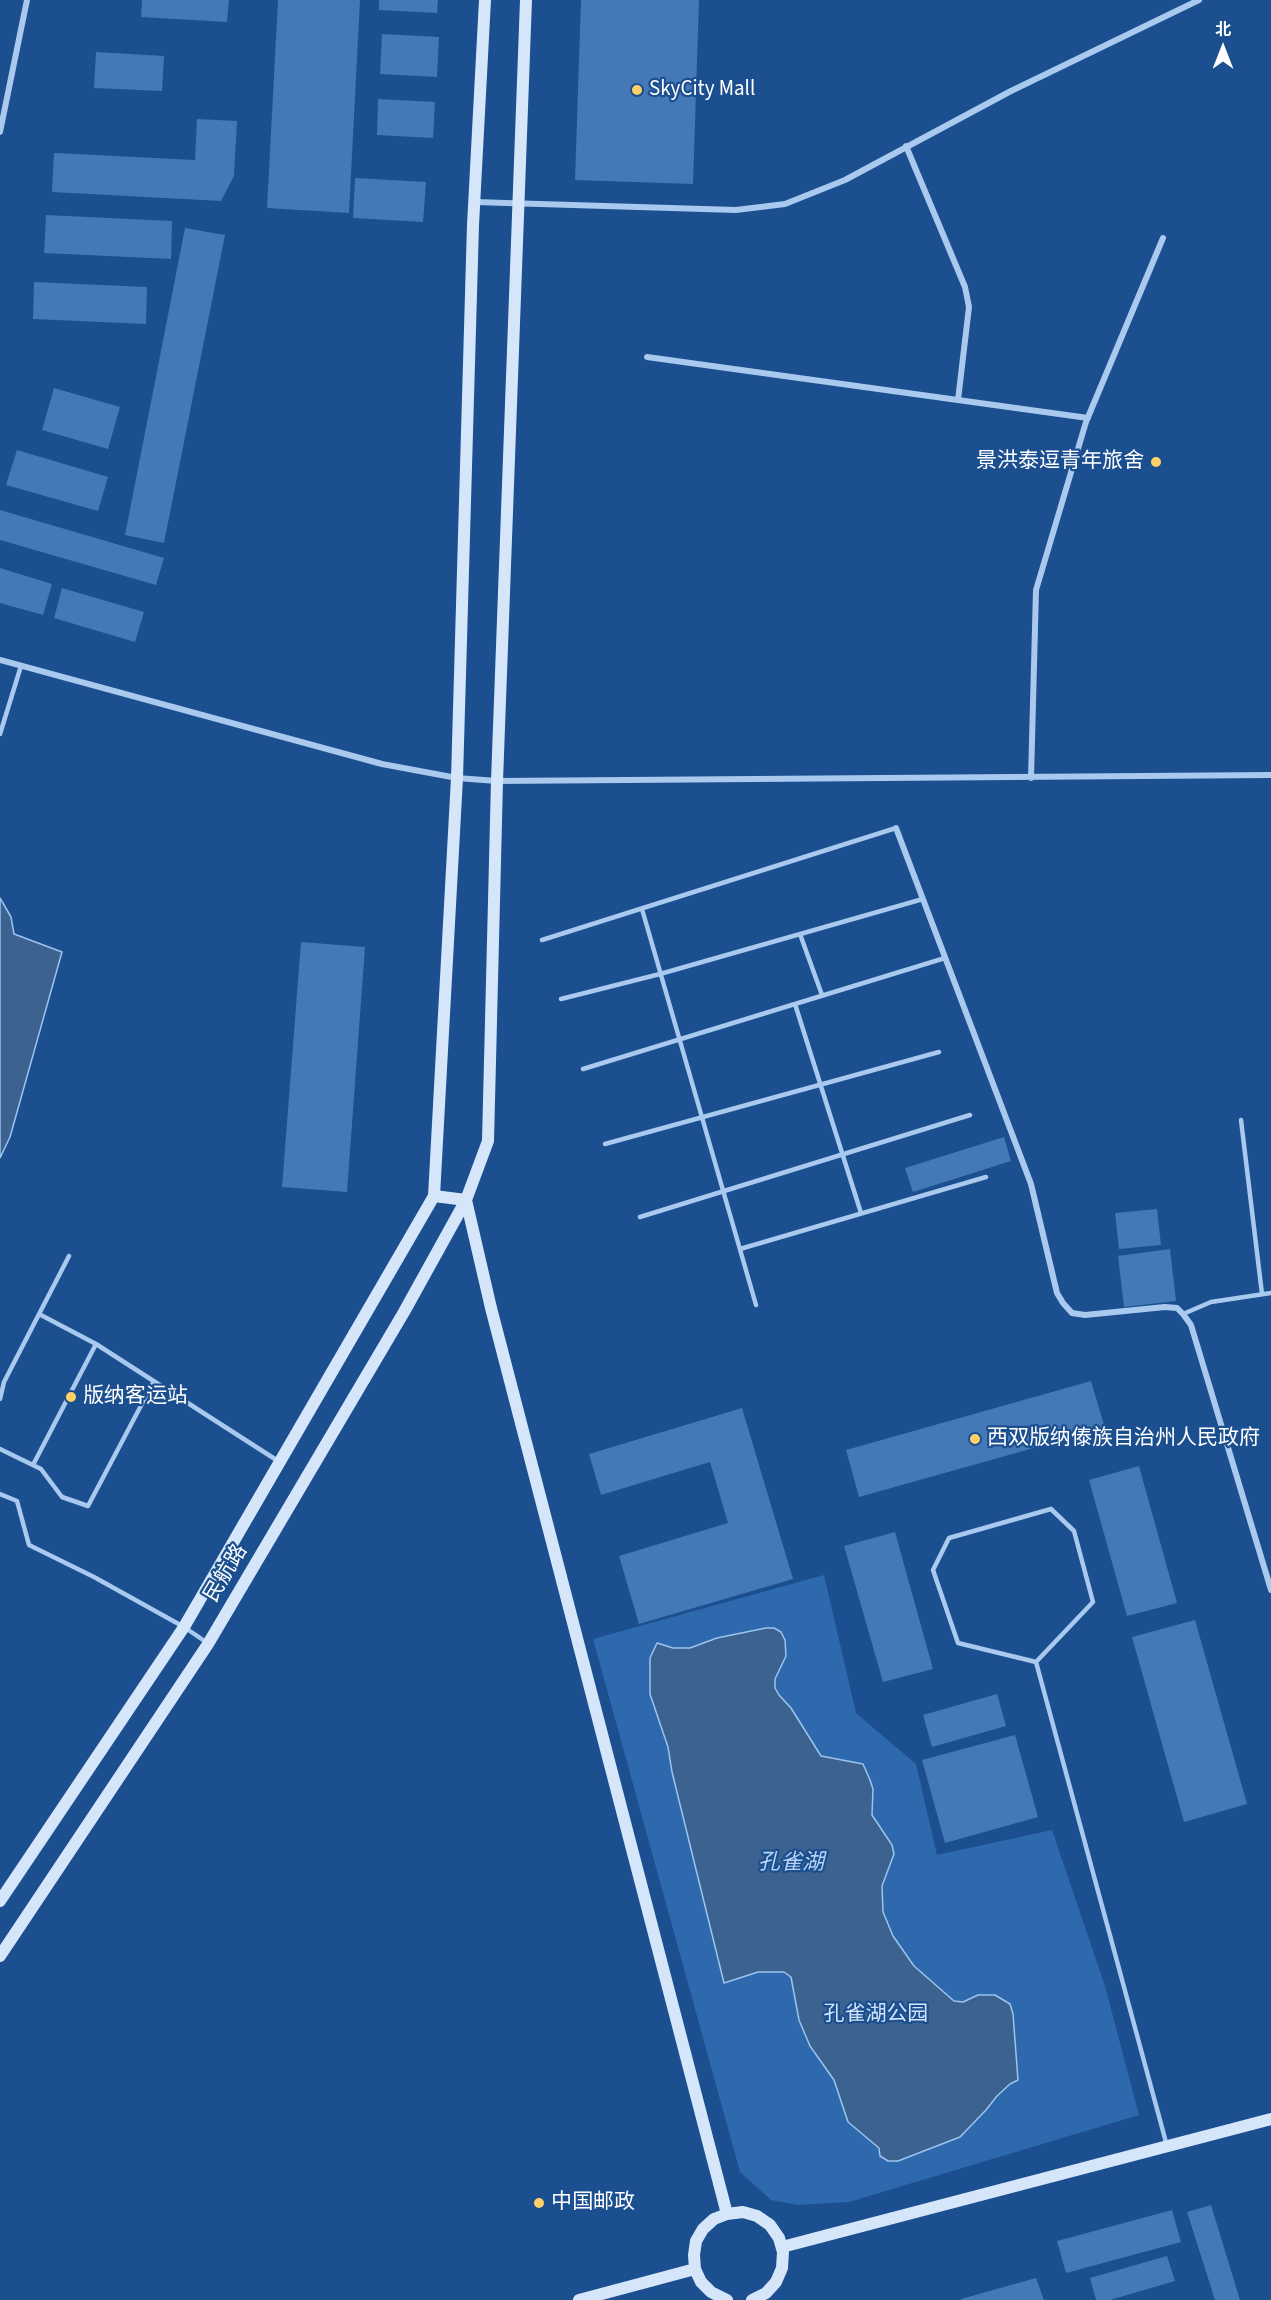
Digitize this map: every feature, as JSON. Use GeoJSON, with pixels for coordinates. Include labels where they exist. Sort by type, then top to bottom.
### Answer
{"type":"FeatureCollection","features":[{"type":"Feature","properties":{"kind":"main road"},"geometry":{"type":"LineString","coordinates":[[485,0],[474,202],[457,778],[434,1196],[466,1200],[491,1308],[727,2214]]}},
{"type":"Feature","properties":{"kind":"main road","name":"民航路"},"geometry":{"type":"LineString","coordinates":[[0,1956],[208,1644],[404,1312],[466,1200],[488,1141],[497,781],[526,0]]}},
{"type":"Feature","properties":{"kind":"main road","name":"民航路"},"geometry":{"type":"LineString","coordinates":[[0,1901],[184,1627],[434,1196]]}},
{"type":"Feature","properties":{"kind":"main road"},"geometry":{"type":"LineString","coordinates":[[782,2247],[1271,2119]]}},
{"type":"Feature","properties":{"kind":"main road"},"geometry":{"type":"LineString","coordinates":[[727,2300],[711,2292],[701,2282],[695,2269],[694,2255],[700,2235],[714,2219],[727,2214],[743,2212],[758,2216],[770,2225],[782,2247],[782,2268],[776,2282],[766,2293],[752,2300]]}},
{"type":"Feature","properties":{"kind":"main road"},"geometry":{"type":"LineString","coordinates":[[579,2300],[695,2269]]}},
{"type":"Feature","properties":{"kind":"street"},"geometry":{"type":"LineString","coordinates":[[0,132],[27,0]]}},
{"type":"Feature","properties":{"kind":"street"},"geometry":{"type":"LineString","coordinates":[[474,202],[736,210],[769,208],[820,192],[1021,86],[1200,0]]}},
{"type":"Feature","properties":{"kind":"street"},"geometry":{"type":"LineString","coordinates":[[906,146],[965,287],[969,307],[958,400]]}},
{"type":"Feature","properties":{"kind":"street"},"geometry":{"type":"LineString","coordinates":[[1031,778],[1036,590],[1088,417],[1163,238]]}},
{"type":"Feature","properties":{"kind":"street"},"geometry":{"type":"LineString","coordinates":[[647,357],[1088,417]]}},
{"type":"Feature","properties":{"kind":"street"},"geometry":{"type":"LineString","coordinates":[[0,660],[382,764],[457,778],[497,781],[1271,775]]}},
{"type":"Feature","properties":{"kind":"street"},"geometry":{"type":"LineString","coordinates":[[896,828],[1030,1184],[1057,1293],[1072,1312],[1085,1315],[1165,1306],[1177,1308],[1183,1314],[1191,1326],[1271,1590]]}},
{"type":"Feature","properties":{"kind":"lane"},"geometry":{"type":"LineString","coordinates":[[0,734],[21,666]]}},
{"type":"Feature","properties":{"kind":"lane"},"geometry":{"type":"LineString","coordinates":[[542,940],[896,828]]}},
{"type":"Feature","properties":{"kind":"lane"},"geometry":{"type":"LineString","coordinates":[[561,999],[660,974],[923,899]]}},
{"type":"Feature","properties":{"kind":"lane"},"geometry":{"type":"LineString","coordinates":[[642,909],[756,1305]]}},
{"type":"Feature","properties":{"kind":"lane"},"geometry":{"type":"LineString","coordinates":[[800,934],[822,995]]}},
{"type":"Feature","properties":{"kind":"lane"},"geometry":{"type":"LineString","coordinates":[[583,1069],[945,957]]}},
{"type":"Feature","properties":{"kind":"lane"},"geometry":{"type":"LineString","coordinates":[[795,1004],[861,1213]]}},
{"type":"Feature","properties":{"kind":"lane"},"geometry":{"type":"LineString","coordinates":[[605,1144],[939,1052]]}},
{"type":"Feature","properties":{"kind":"lane"},"geometry":{"type":"LineString","coordinates":[[640,1217],[970,1115]]}},
{"type":"Feature","properties":{"kind":"lane"},"geometry":{"type":"LineString","coordinates":[[1241,1120],[1262,1294]]}},
{"type":"Feature","properties":{"kind":"lane"},"geometry":{"type":"LineString","coordinates":[[740,1249],[986,1177]]}},
{"type":"Feature","properties":{"kind":"lane"},"geometry":{"type":"LineString","coordinates":[[0,1399],[4,1382],[69,1256]]}},
{"type":"Feature","properties":{"kind":"lane"},"geometry":{"type":"LineString","coordinates":[[1183,1314],[1211,1302],[1271,1293]]}},
{"type":"Feature","properties":{"kind":"lane"},"geometry":{"type":"LineString","coordinates":[[39,1314],[96,1344],[281,1462]]}},
{"type":"Feature","properties":{"kind":"lane"},"geometry":{"type":"LineString","coordinates":[[33,1465],[96,1344]]}},
{"type":"Feature","properties":{"kind":"lane"},"geometry":{"type":"LineString","coordinates":[[0,1449],[41,1469],[62,1497],[88,1506],[154,1381]]}},
{"type":"Feature","properties":{"kind":"lane"},"geometry":{"type":"LineString","coordinates":[[0,1494],[17,1501],[29,1545],[94,1577],[184,1627],[208,1644]]}},
{"type":"Feature","properties":{"kind":"lane"},"geometry":{"type":"LineString","coordinates":[[1051,1509],[1074,1531],[1093,1602],[1036,1662],[958,1643],[933,1570],[949,1538],[1051,1509]]}},
{"type":"Feature","properties":{"kind":"lane"},"geometry":{"type":"LineString","coordinates":[[1036,1662],[1167,2146]]}},
{"type":"Feature","properties":{"kind":"green space","name":"孔雀湖公园"},"geometry":{"type":"Polygon","coordinates":[[[824,1575],[856,1713],[916,1764],[937,1855],[1052,1830],[1105,1986],[1139,2115],[849,2202],[797,2205],[771,2200],[740,2172],[593,1639],[824,1575]]]}},
{"type":"Feature","properties":{"kind":"water"},"geometry":{"type":"Polygon","coordinates":[[[0,898],[11,917],[14,934],[62,952],[10,1137],[0,1158],[0,898]]]}},
{"type":"Feature","properties":{"kind":"water","name":"孔雀湖"},"geometry":{"type":"Polygon","coordinates":[[[774,1628],[781,1632],[785,1640],[786,1656],[775,1679],[775,1688],[779,1695],[791,1708],[821,1756],[863,1764],[870,1780],[873,1789],[872,1815],[892,1845],[894,1854],[882,1886],[883,1912],[893,1936],[914,1966],[954,2001],[963,2002],[978,1995],[995,1995],[1010,2004],[1013,2014],[1018,2080],[997,2096],[960,2137],[898,2161],[888,2161],[880,2156],[879,2148],[848,2122],[834,2080],[810,2046],[799,2020],[791,1977],[784,1972],[758,1972],[724,1983],[672,1772],[668,1747],[650,1694],[650,1658],[657,1643],[673,1648],[690,1648],[717,1638],[774,1628]]]}},
{"type":"Feature","properties":{"kind":"building"},"geometry":{"type":"Polygon","coordinates":[[[142,0],[229,0],[227,22],[141,17],[142,0]]]}},
{"type":"Feature","properties":{"kind":"building"},"geometry":{"type":"Polygon","coordinates":[[[278,0],[360,0],[349,213],[267,208],[278,0]]]}},
{"type":"Feature","properties":{"kind":"building"},"geometry":{"type":"Polygon","coordinates":[[[379,0],[438,0],[437,13],[379,10],[379,0]]]}},
{"type":"Feature","properties":{"kind":"building","name":"SkyCity Mall"},"geometry":{"type":"Polygon","coordinates":[[[581,0],[699,0],[693,184],[575,180],[581,0]]]}},
{"type":"Feature","properties":{"kind":"building"},"geometry":{"type":"Polygon","coordinates":[[[382,34],[439,37],[437,77],[380,74],[382,34]]]}},
{"type":"Feature","properties":{"kind":"building"},"geometry":{"type":"Polygon","coordinates":[[[96,52],[164,56],[162,91],[94,88],[96,52]]]}},
{"type":"Feature","properties":{"kind":"building"},"geometry":{"type":"Polygon","coordinates":[[[378,99],[435,102],[433,138],[377,135],[378,99]]]}},
{"type":"Feature","properties":{"kind":"building"},"geometry":{"type":"Polygon","coordinates":[[[197,119],[237,121],[234,176],[221,201],[52,192],[54,153],[195,160],[197,119]]]}},
{"type":"Feature","properties":{"kind":"building"},"geometry":{"type":"Polygon","coordinates":[[[355,178],[426,182],[423,222],[353,218],[355,178]]]}},
{"type":"Feature","properties":{"kind":"building"},"geometry":{"type":"Polygon","coordinates":[[[46,215],[172,221],[171,259],[44,253],[46,215]]]}},
{"type":"Feature","properties":{"kind":"building"},"geometry":{"type":"Polygon","coordinates":[[[185,228],[225,235],[164,543],[125,535],[185,228]]]}},
{"type":"Feature","properties":{"kind":"building"},"geometry":{"type":"Polygon","coordinates":[[[34,282],[147,287],[146,324],[33,319],[34,282]]]}},
{"type":"Feature","properties":{"kind":"building"},"geometry":{"type":"Polygon","coordinates":[[[54,388],[120,407],[108,449],[42,430],[54,388]]]}},
{"type":"Feature","properties":{"kind":"building"},"geometry":{"type":"Polygon","coordinates":[[[17,450],[108,477],[98,511],[6,485],[17,450]]]}},
{"type":"Feature","properties":{"kind":"building"},"geometry":{"type":"Polygon","coordinates":[[[0,510],[164,558],[156,585],[0,540],[0,510]]]}},
{"type":"Feature","properties":{"kind":"building"},"geometry":{"type":"Polygon","coordinates":[[[0,568],[52,584],[43,615],[0,603],[0,568]]]}},
{"type":"Feature","properties":{"kind":"building"},"geometry":{"type":"Polygon","coordinates":[[[62,588],[144,612],[135,642],[54,618],[62,588]]]}},
{"type":"Feature","properties":{"kind":"building"},"geometry":{"type":"Polygon","coordinates":[[[301,942],[365,947],[347,1192],[282,1187],[301,942]]]}},
{"type":"Feature","properties":{"kind":"building"},"geometry":{"type":"Polygon","coordinates":[[[1004,1137],[1011,1161],[913,1192],[905,1168],[1004,1137]]]}},
{"type":"Feature","properties":{"kind":"building"},"geometry":{"type":"Polygon","coordinates":[[[1157,1209],[1161,1245],[1119,1249],[1115,1213],[1157,1209]]]}},
{"type":"Feature","properties":{"kind":"building"},"geometry":{"type":"Polygon","coordinates":[[[1170,1249],[1176,1301],[1124,1307],[1118,1256],[1170,1249]]]}},
{"type":"Feature","properties":{"kind":"building","name":"西双版纳傣族自治州人民政府"},"geometry":{"type":"Polygon","coordinates":[[[1091,1381],[1105,1428],[859,1497],[846,1450],[1091,1381]]]}},
{"type":"Feature","properties":{"kind":"building"},"geometry":{"type":"Polygon","coordinates":[[[742,1408],[793,1579],[639,1624],[619,1556],[728,1523],[710,1462],[601,1495],[589,1454],[742,1408]]]}},
{"type":"Feature","properties":{"kind":"building"},"geometry":{"type":"Polygon","coordinates":[[[1139,1466],[1177,1603],[1127,1616],[1089,1480],[1139,1466]]]}},
{"type":"Feature","properties":{"kind":"building"},"geometry":{"type":"Polygon","coordinates":[[[895,1532],[933,1669],[883,1682],[844,1546],[895,1532]]]}},
{"type":"Feature","properties":{"kind":"building"},"geometry":{"type":"Polygon","coordinates":[[[1195,1620],[1247,1804],[1184,1822],[1132,1637],[1195,1620]]]}},
{"type":"Feature","properties":{"kind":"building"},"geometry":{"type":"Polygon","coordinates":[[[997,1694],[1006,1726],[932,1747],[923,1715],[997,1694]]]}},
{"type":"Feature","properties":{"kind":"building"},"geometry":{"type":"Polygon","coordinates":[[[1015,1735],[1038,1817],[945,1843],[922,1760],[1015,1735]]]}},
{"type":"Feature","properties":{"kind":"building"},"geometry":{"type":"Polygon","coordinates":[[[1211,2205],[1240,2300],[1215,2300],[1187,2212],[1211,2205]]]}},
{"type":"Feature","properties":{"kind":"building"},"geometry":{"type":"Polygon","coordinates":[[[1172,2210],[1181,2242],[1066,2273],[1057,2241],[1172,2210]]]}},
{"type":"Feature","properties":{"kind":"building"},"geometry":{"type":"Polygon","coordinates":[[[1167,2256],[1175,2281],[1110,2300],[1096,2300],[1090,2278],[1167,2256]]]}},
{"type":"Feature","properties":{"kind":"building"},"geometry":{"type":"Polygon","coordinates":[[[1036,2278],[1044,2300],[961,2300],[961,2299],[1036,2278]]]}},
{"type":"Feature","properties":{"kind":"place","name":"SkyCity Mall"},"geometry":{"type":"Point","coordinates":[637,90]}},
{"type":"Feature","properties":{"kind":"place","name":"景洪泰逗青年旅舍"},"geometry":{"type":"Point","coordinates":[1156,462]}},
{"type":"Feature","properties":{"kind":"place","name":"版纳客运站"},"geometry":{"type":"Point","coordinates":[71,1397]}},
{"type":"Feature","properties":{"kind":"place","name":"西双版纳傣族自治州人民政府"},"geometry":{"type":"Point","coordinates":[975,1439]}},
{"type":"Feature","properties":{"kind":"place","name":"中国邮政"},"geometry":{"type":"Point","coordinates":[539,2203]}}]}
